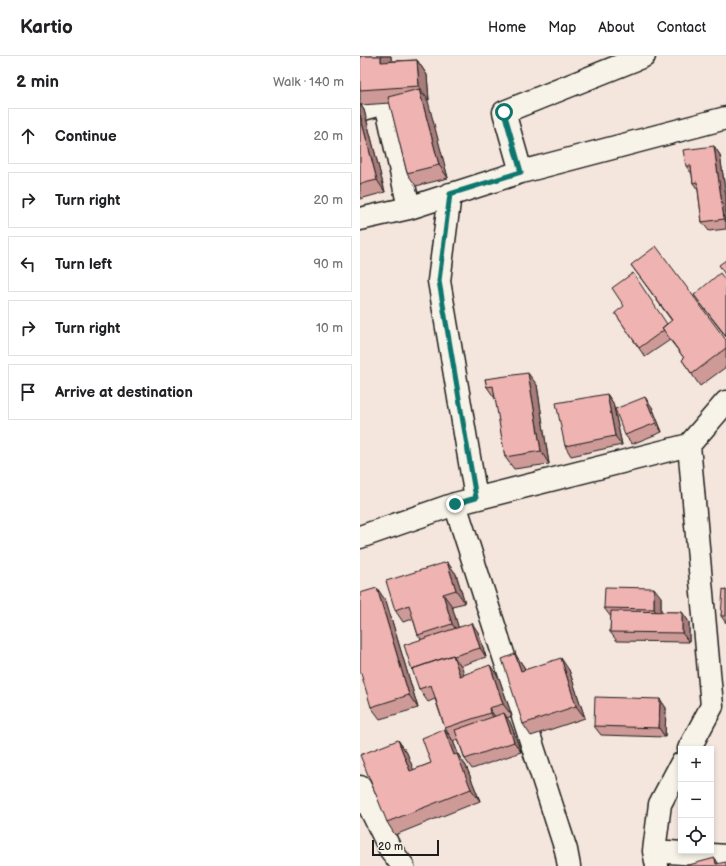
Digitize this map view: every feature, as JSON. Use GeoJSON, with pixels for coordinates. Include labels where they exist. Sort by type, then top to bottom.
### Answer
{"type":"FeatureCollection","features":[{"type":"Feature","properties":{"kind":"street"},"geometry":{"type":"LineString","coordinates":[[521,172],[504,112],[644,56]]}},
{"type":"Feature","properties":{"kind":"street"},"geometry":{"type":"LineString","coordinates":[[360,110],[386,103],[409,208]]}},
{"type":"Feature","properties":{"kind":"street"},"geometry":{"type":"LineString","coordinates":[[360,219],[409,208],[521,172],[726,118]]}},
{"type":"Feature","properties":{"kind":"street"},"geometry":{"type":"LineString","coordinates":[[450,194],[439,281],[476,498]]}},
{"type":"Feature","properties":{"kind":"street"},"geometry":{"type":"LineString","coordinates":[[360,537],[476,498],[689,445],[726,402]]}},
{"type":"Feature","properties":{"kind":"street"},"geometry":{"type":"LineString","coordinates":[[689,445],[712,706],[691,746]]}},
{"type":"Feature","properties":{"kind":"street"},"geometry":{"type":"LineString","coordinates":[[455,504],[566,850],[569,866]]}},
{"type":"Feature","properties":{"kind":"street"},"geometry":{"type":"LineString","coordinates":[[678,770],[660,804],[656,858],[726,856]]}},
{"type":"Feature","properties":{"kind":"street"},"geometry":{"type":"LineString","coordinates":[[360,787],[390,849],[403,866]]}},
{"type":"Feature","properties":{"kind":"building"},"geometry":{"type":"Polygon","coordinates":[[[360,56],[381,56],[381,62],[417,60],[419,86],[360,90],[360,56]]]}},
{"type":"Feature","properties":{"kind":"building"},"geometry":{"type":"Polygon","coordinates":[[[419,89],[439,165],[407,173],[388,97],[419,89]]]}},
{"type":"Feature","properties":{"kind":"building"},"geometry":{"type":"Polygon","coordinates":[[[360,115],[377,180],[360,184],[360,115]]]}},
{"type":"Feature","properties":{"kind":"building"},"geometry":{"type":"Polygon","coordinates":[[[714,146],[724,219],[702,222],[697,182],[693,183],[691,166],[686,166],[683,150],[714,146]]]}},
{"type":"Feature","properties":{"kind":"building"},"geometry":{"type":"Polygon","coordinates":[[[656,246],[726,340],[726,348],[692,374],[682,360],[684,358],[662,328],[672,320],[631,265],[656,246]]]}},
{"type":"Feature","properties":{"kind":"building"},"geometry":{"type":"Polygon","coordinates":[[[726,260],[726,276],[719,265],[726,260]]]}},
{"type":"Feature","properties":{"kind":"building"},"geometry":{"type":"Polygon","coordinates":[[[633,273],[667,324],[662,328],[664,330],[639,348],[615,313],[624,306],[612,288],[633,273]]]}},
{"type":"Feature","properties":{"kind":"building"},"geometry":{"type":"Polygon","coordinates":[[[720,273],[726,281],[726,336],[694,295],[720,273]]]}},
{"type":"Feature","properties":{"kind":"building"},"geometry":{"type":"Polygon","coordinates":[[[528,373],[541,451],[505,457],[493,386],[487,387],[485,379],[528,373]]]}},
{"type":"Feature","properties":{"kind":"building"},"geometry":{"type":"Polygon","coordinates":[[[607,394],[615,436],[565,446],[556,403],[607,394]]]}},
{"type":"Feature","properties":{"kind":"building"},"geometry":{"type":"Polygon","coordinates":[[[645,397],[656,423],[625,435],[615,409],[645,397]]]}},
{"type":"Feature","properties":{"kind":"building"},"geometry":{"type":"Polygon","coordinates":[[[447,562],[456,590],[443,594],[452,624],[418,635],[409,605],[395,610],[386,581],[447,562]]]}},
{"type":"Feature","properties":{"kind":"building"},"geometry":{"type":"Polygon","coordinates":[[[605,587],[654,588],[654,609],[604,608],[605,587]]]}},
{"type":"Feature","properties":{"kind":"building"},"geometry":{"type":"Polygon","coordinates":[[[377,588],[409,695],[371,707],[360,670],[360,593],[377,588]]]}},
{"type":"Feature","properties":{"kind":"building"},"geometry":{"type":"Polygon","coordinates":[[[723,589],[726,590],[726,616],[721,616],[723,589]]]}},
{"type":"Feature","properties":{"kind":"building"},"geometry":{"type":"Polygon","coordinates":[[[611,611],[682,612],[682,633],[610,632],[611,611]]]}},
{"type":"Feature","properties":{"kind":"building"},"geometry":{"type":"Polygon","coordinates":[[[472,623],[480,648],[454,656],[453,655],[412,670],[404,645],[472,623]]]}},
{"type":"Feature","properties":{"kind":"building"},"geometry":{"type":"Polygon","coordinates":[[[515,654],[521,671],[561,658],[576,706],[523,724],[502,659],[515,654]]]}},
{"type":"Feature","properties":{"kind":"building"},"geometry":{"type":"Polygon","coordinates":[[[453,655],[460,676],[490,665],[503,704],[489,708],[490,713],[445,728],[431,685],[419,689],[412,669],[453,655]]]}},
{"type":"Feature","properties":{"kind":"building"},"geometry":{"type":"Polygon","coordinates":[[[595,697],[660,699],[659,728],[594,726],[595,697]]]}},
{"type":"Feature","properties":{"kind":"building"},"geometry":{"type":"Polygon","coordinates":[[[504,713],[514,742],[465,759],[455,730],[504,713]]]}},
{"type":"Feature","properties":{"kind":"building"},"geometry":{"type":"Polygon","coordinates":[[[444,729],[454,755],[457,754],[471,789],[387,822],[360,755],[398,740],[410,771],[431,763],[422,738],[444,729]]]}},
{"type":"Feature","properties":{"kind":"building"},"geometry":{"type":"Polygon","coordinates":[[[715,858],[716,864],[726,862],[726,866],[685,866],[715,858]]]}},
{"type":"Feature","properties":{"kind":"route"},"geometry":{"type":"LineString","coordinates":[[455,504],[476,498],[439,281],[450,194],[521,172],[504,112]]}}]}
